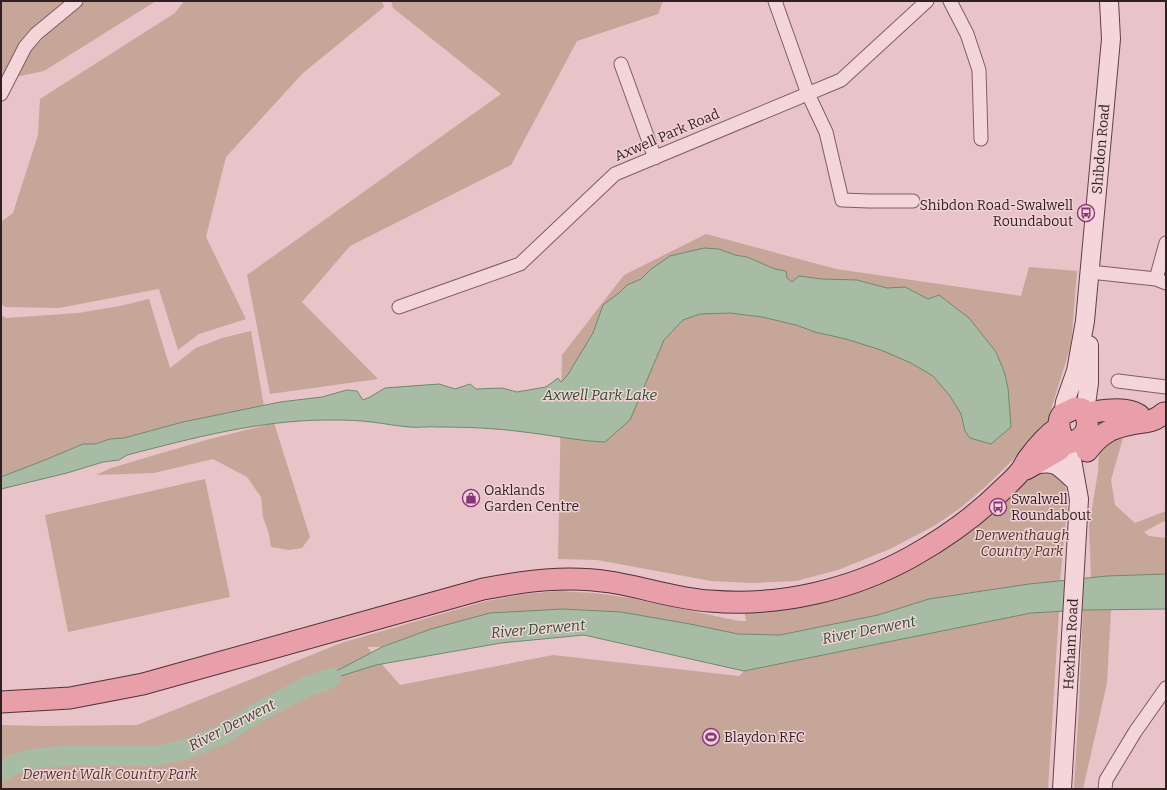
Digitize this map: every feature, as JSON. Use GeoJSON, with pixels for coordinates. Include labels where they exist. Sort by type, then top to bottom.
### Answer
{"type":"FeatureCollection","features":[{"type":"Feature","properties":{"kind":"main road","name":"Shibdon Road"},"geometry":{"type":"LineString","coordinates":[[1079,427],[1065,402],[1078,362],[1080,340],[1085,321],[1111,39],[1109,1]]}},
{"type":"Feature","properties":{"kind":"main road","name":"Shibdon Road"},"geometry":{"type":"LineString","coordinates":[[1079,427],[1089,383],[1088,333],[1085,321]]}},
{"type":"Feature","properties":{"kind":"main road"},"geometry":{"type":"LineString","coordinates":[[1,702],[70,698],[143,684],[483,589],[518,582],[560,578],[610,582],[693,599],[722,602],[773,600],[825,591],[853,583],[889,568],[927,548],[975,514],[1027,469],[1059,450],[1079,427],[1134,412],[1139,415],[1165,413]]}},
{"type":"Feature","properties":{"kind":"main road"},"geometry":{"type":"LineString","coordinates":[[1079,427],[1096,439],[1109,430],[1155,420],[1165,413]]}},
{"type":"Feature","properties":{"kind":"main road","name":"Hexham Road"},"geometry":{"type":"LineString","coordinates":[[1062,789],[1078,491],[1084,485],[1079,427]]}},
{"type":"Feature","properties":{"kind":"main road"},"geometry":{"type":"LineString","coordinates":[[1027,469],[1043,463],[1055,464],[1060,467],[1078,491]]}},
{"type":"Feature","properties":{"kind":"street"},"geometry":{"type":"LineString","coordinates":[[1,94],[29,42],[36,34],[76,1]]}},
{"type":"Feature","properties":{"kind":"street"},"geometry":{"type":"LineString","coordinates":[[775,1],[808,94],[826,132],[842,200],[913,201]]}},
{"type":"Feature","properties":{"kind":"street","name":"Axwell Park Road"},"geometry":{"type":"LineString","coordinates":[[399,307],[520,264],[615,174],[841,80],[927,1]]}},
{"type":"Feature","properties":{"kind":"street"},"geometry":{"type":"LineString","coordinates":[[950,1],[967,34],[979,70],[981,139]]}},
{"type":"Feature","properties":{"kind":"street"},"geometry":{"type":"LineString","coordinates":[[621,64],[655,158]]}},
{"type":"Feature","properties":{"kind":"street"},"geometry":{"type":"LineString","coordinates":[[1090,272],[1161,281],[1166,243]]}},
{"type":"Feature","properties":{"kind":"street"},"geometry":{"type":"LineString","coordinates":[[1118,380],[1166,387]]}},
{"type":"Feature","properties":{"kind":"street"},"geometry":{"type":"LineString","coordinates":[[1105,789],[1106,780],[1135,732],[1166,688]]}},
{"type":"Feature","properties":{"kind":"green space"},"geometry":{"type":"Polygon","coordinates":[[[1,1],[156,1],[44,71],[1,80],[1,1]]]}},
{"type":"Feature","properties":{"kind":"green space"},"geometry":{"type":"Polygon","coordinates":[[[184,1],[382,1],[384,7],[303,73],[226,157],[206,237],[246,319],[199,334],[178,350],[159,289],[59,308],[5,307],[1,304],[1,222],[13,213],[38,135],[40,99],[175,13],[184,1]]]}},
{"type":"Feature","properties":{"kind":"green space"},"geometry":{"type":"Polygon","coordinates":[[[391,1],[663,1],[658,14],[577,41],[511,165],[350,246],[302,302],[378,379],[270,394],[247,275],[501,94],[393,8],[391,1]]]}},
{"type":"Feature","properties":{"kind":"green space"},"geometry":{"type":"Polygon","coordinates":[[[706,234],[836,269],[1021,296],[1029,267],[1077,271],[1071,345],[1047,422],[1009,464],[959,509],[934,526],[890,549],[838,570],[796,581],[753,583],[711,581],[597,560],[558,559],[562,355],[624,275],[706,234]]]}},
{"type":"Feature","properties":{"kind":"green space"},"geometry":{"type":"Polygon","coordinates":[[[149,299],[170,368],[196,348],[222,338],[251,331],[264,406],[183,422],[124,438],[110,439],[95,444],[83,444],[1,477],[1,315],[6,318],[78,313],[120,306],[149,299]]]}},
{"type":"Feature","properties":{"kind":"green space"},"geometry":{"type":"Polygon","coordinates":[[[274,423],[310,537],[302,548],[289,550],[271,547],[269,534],[263,517],[261,497],[247,477],[213,459],[154,473],[96,475],[111,468],[206,440],[274,423]]]}},
{"type":"Feature","properties":{"kind":"green space"},"geometry":{"type":"Polygon","coordinates":[[[1119,433],[1123,438],[1111,480],[1115,505],[1135,523],[1166,511],[1166,520],[1144,532],[1149,536],[1166,538],[1166,574],[1091,578],[1089,526],[1098,472],[1099,447],[1119,433]]]}},
{"type":"Feature","properties":{"kind":"green space"},"geometry":{"type":"Polygon","coordinates":[[[1042,473],[1053,474],[1061,479],[1068,497],[1060,581],[929,599],[878,615],[780,635],[738,634],[621,612],[563,609],[431,629],[382,647],[367,647],[400,685],[553,655],[739,676],[744,671],[1031,613],[1059,611],[1048,789],[1,789],[1,725],[137,725],[341,643],[486,601],[525,594],[559,591],[595,593],[630,598],[739,621],[746,621],[744,609],[806,603],[978,522],[993,513],[1031,476],[1042,473]]]}},
{"type":"Feature","properties":{"kind":"green space"},"geometry":{"type":"Polygon","coordinates":[[[205,479],[230,597],[68,632],[45,515],[205,479]]]}},
{"type":"Feature","properties":{"kind":"green space"},"geometry":{"type":"Polygon","coordinates":[[[1083,610],[1111,610],[1107,683],[1083,789],[1074,789],[1079,706],[1083,610]]]}},
{"type":"Feature","properties":{"kind":"water","name":"Axwell Park Lake"},"geometry":{"type":"Polygon","coordinates":[[[704,248],[719,249],[735,255],[747,257],[775,269],[786,271],[787,278],[792,282],[799,276],[822,279],[857,280],[887,288],[905,287],[928,299],[939,295],[969,318],[996,352],[1004,371],[1008,388],[1011,427],[991,444],[970,438],[965,431],[961,414],[950,396],[933,376],[911,363],[881,350],[846,339],[815,332],[796,325],[762,317],[730,313],[700,314],[683,320],[664,340],[630,420],[605,442],[491,429],[413,427],[354,420],[277,423],[202,436],[127,455],[119,460],[103,462],[67,473],[1,489],[1,477],[83,444],[95,444],[110,439],[124,438],[183,422],[280,402],[322,397],[347,390],[357,391],[363,400],[385,388],[439,384],[455,389],[470,384],[476,389],[502,388],[517,392],[546,387],[558,378],[561,382],[567,376],[593,333],[603,305],[627,285],[641,279],[650,270],[670,256],[704,248]]]}},
{"type":"Feature","properties":{"kind":"water"},"geometry":{"type":"Polygon","coordinates":[[[1166,574],[1166,609],[1083,610],[1031,613],[744,671],[584,635],[501,643],[376,665],[306,687],[382,647],[431,629],[490,613],[563,609],[621,612],[738,634],[780,635],[878,615],[929,599],[1029,584],[1107,576],[1166,574]]]}},
{"type":"Feature","properties":{"kind":"waterway","name":"River Derwent"},"geometry":{"type":"LineString","coordinates":[[1,772],[15,764],[33,759],[65,756],[153,756],[184,750],[221,735],[255,714],[306,687],[331,678]]}},
{"type":"Feature","properties":{"kind":"place","name":"Shibdon Road-Swalwell Roundabout"},"geometry":{"type":"Point","coordinates":[1086,213]}},
{"type":"Feature","properties":{"kind":"place","name":"Oaklands Garden Centre"},"geometry":{"type":"Point","coordinates":[471,498]}},
{"type":"Feature","properties":{"kind":"place","name":"Swalwell Roundabout"},"geometry":{"type":"Point","coordinates":[998,507]}},
{"type":"Feature","properties":{"kind":"place","name":"Blaydon RFC"},"geometry":{"type":"Point","coordinates":[711,737]}},
{"type":"Feature","properties":{"kind":"park label","name":"Derwenthaugh Country Park"},"geometry":{"type":"Point","coordinates":[1022,544]}},
{"type":"Feature","properties":{"kind":"park label","name":"Derwent Walk Country Park"},"geometry":{"type":"Point","coordinates":[110,774]}}]}
